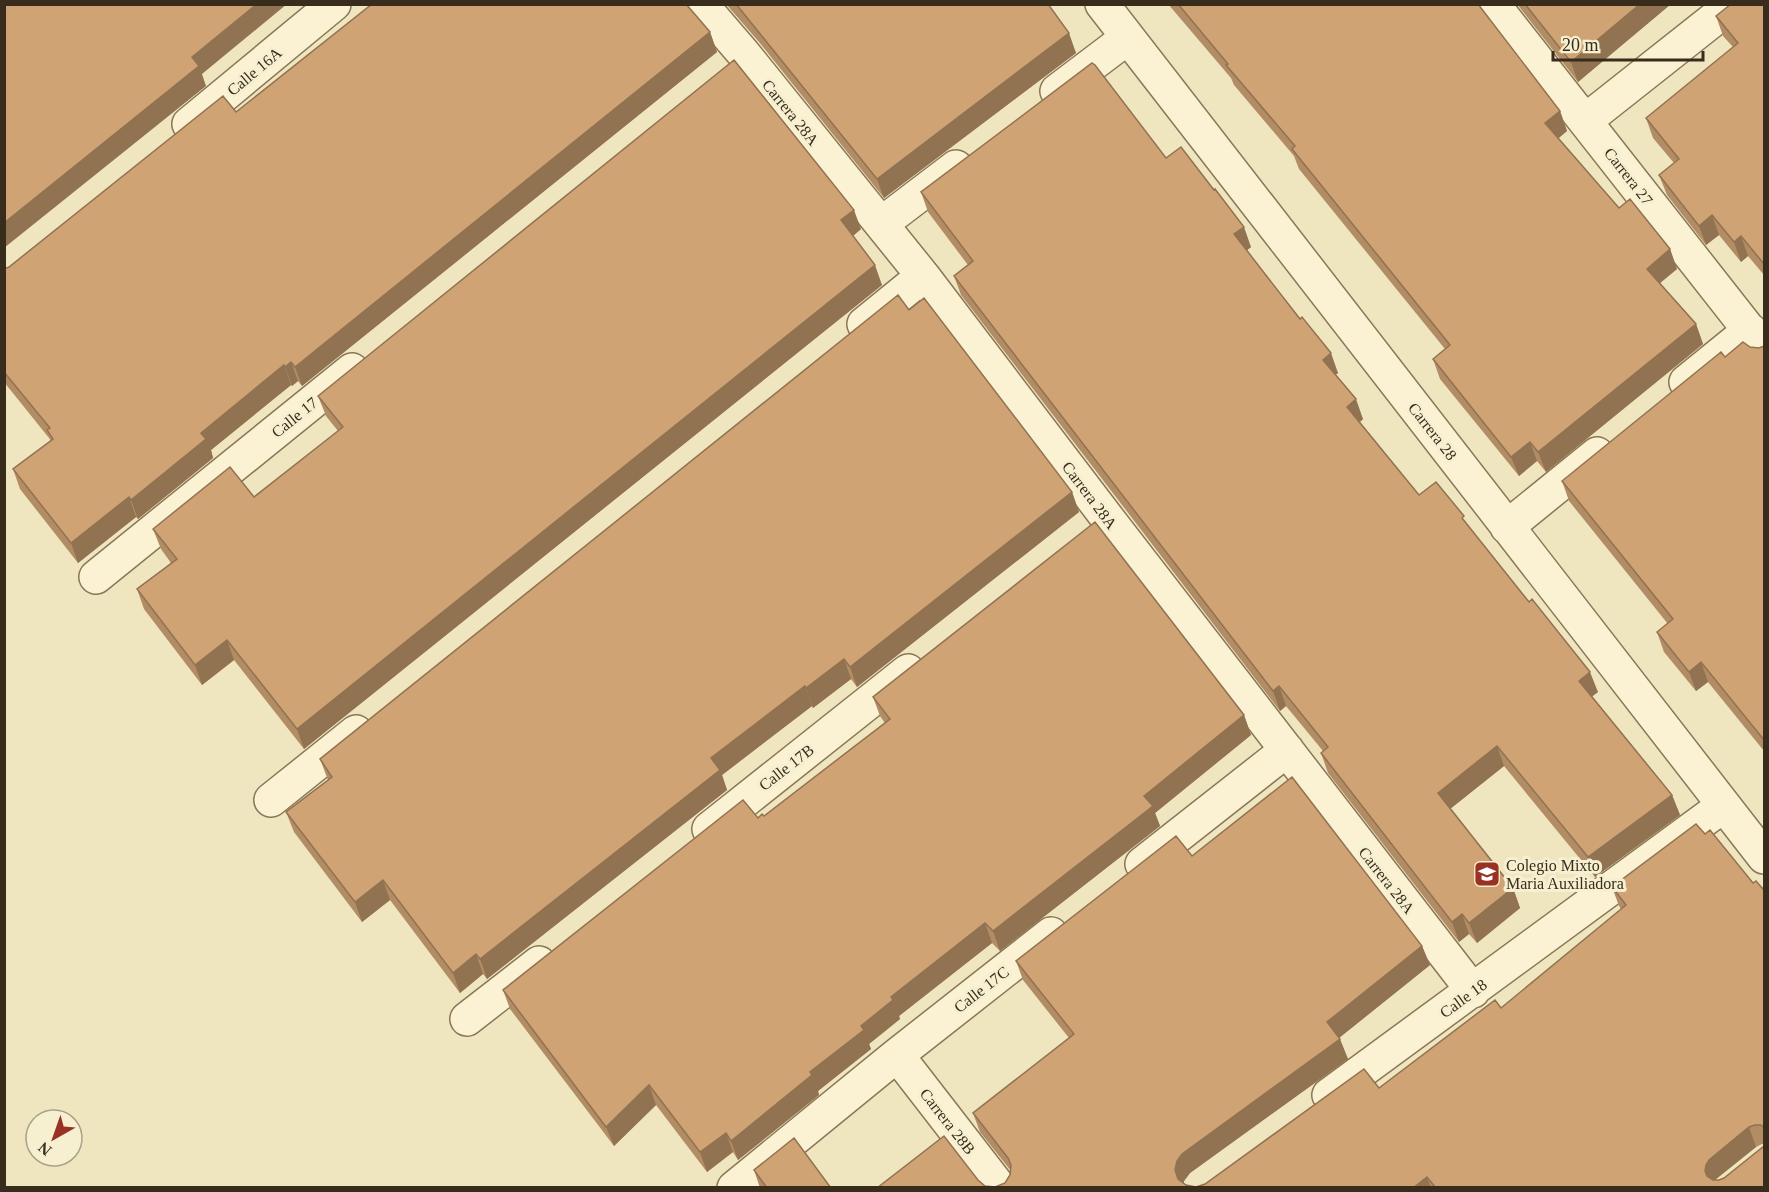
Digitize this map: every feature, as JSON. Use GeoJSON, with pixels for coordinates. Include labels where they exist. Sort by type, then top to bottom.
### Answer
{"type":"FeatureCollection","features":[{"type":"Feature","properties":{"kind":"street","name":"Calle 16A"},"geometry":{"type":"LineString","coordinates":[[162,145],[334,4]]}},
{"type":"Feature","properties":{"kind":"street","name":"Carrera 28A"},"geometry":{"type":"LineString","coordinates":[[701,4],[734,62],[882,224],[923,276],[1096,523],[1287,750],[1473,991]]}},
{"type":"Feature","properties":{"kind":"street","name":"Carrera 28"},"geometry":{"type":"LineString","coordinates":[[1102,4],[1764,857]]}},
{"type":"Feature","properties":{"kind":"street","name":"Carrera 27"},"geometry":{"type":"LineString","coordinates":[[1492,4],[1757,339]]}},
{"type":"Feature","properties":{"kind":"street"},"geometry":{"type":"LineString","coordinates":[[1585,121],[1733,4]]}},
{"type":"Feature","properties":{"kind":"street"},"geometry":{"type":"LineString","coordinates":[[1033,109],[1128,38]]}},
{"type":"Feature","properties":{"kind":"street"},"geometry":{"type":"LineString","coordinates":[[882,224],[976,152]]}},
{"type":"Feature","properties":{"kind":"street"},"geometry":{"type":"LineString","coordinates":[[839,344],[923,276]]}},
{"type":"Feature","properties":{"kind":"street"},"geometry":{"type":"LineString","coordinates":[[1660,403],[1757,339]]}},
{"type":"Feature","properties":{"kind":"street","name":"Calle 17"},"geometry":{"type":"LineString","coordinates":[[96,577],[374,353]]}},
{"type":"Feature","properties":{"kind":"street"},"geometry":{"type":"LineString","coordinates":[[1507,527],[1624,432]]}},
{"type":"Feature","properties":{"kind":"street","name":"Calle 17B"},"geometry":{"type":"LineString","coordinates":[[683,849],[927,656]]}},
{"type":"Feature","properties":{"kind":"street"},"geometry":{"type":"LineString","coordinates":[[271,800],[382,711]]}},
{"type":"Feature","properties":{"kind":"street"},"geometry":{"type":"LineString","coordinates":[[1120,881],[1287,750]]}},
{"type":"Feature","properties":{"kind":"street","name":"Calle 18"},"geometry":{"type":"LineString","coordinates":[[1308,1110],[1723,806]]}},
{"type":"Feature","properties":{"kind":"street","name":"Calle 17C"},"geometry":{"type":"LineString","coordinates":[[734,1188],[897,1055],[1073,917]]}},
{"type":"Feature","properties":{"kind":"street"},"geometry":{"type":"LineString","coordinates":[[467,1020],[561,945]]}},
{"type":"Feature","properties":{"kind":"street","name":"Carrera 28B"},"geometry":{"type":"LineString","coordinates":[[897,1055],[1000,1188]]}},
{"type":"Feature","properties":{"kind":"building"},"geometry":{"type":"Polygon","coordinates":[[[4,4],[257,4],[192,57],[199,66],[4,223],[4,4]]]}},
{"type":"Feature","properties":{"kind":"building"},"geometry":{"type":"Polygon","coordinates":[[[372,4],[686,4],[710,32],[295,367],[291,362],[285,367],[284,365],[201,433],[206,439],[131,500],[129,497],[71,543],[13,469],[53,439],[47,430],[50,428],[4,372],[4,269],[223,96],[236,112],[372,4]]]}},
{"type":"Feature","properties":{"kind":"building"},"geometry":{"type":"Polygon","coordinates":[[[736,4],[1048,4],[1069,33],[877,179],[736,4]]]}},
{"type":"Feature","properties":{"kind":"building"},"geometry":{"type":"Polygon","coordinates":[[[1178,4],[1478,4],[1560,111],[1545,123],[1619,208],[1630,199],[1670,249],[1647,269],[1696,324],[1538,452],[1530,442],[1511,457],[1433,359],[1450,345],[1292,149],[1295,146],[1178,4]]]}},
{"type":"Feature","properties":{"kind":"building"},"geometry":{"type":"Polygon","coordinates":[[[1525,4],[1640,4],[1571,62],[1525,4]]]}},
{"type":"Feature","properties":{"kind":"building"},"geometry":{"type":"Polygon","coordinates":[[[1731,4],[1764,4],[1764,264],[1741,236],[1734,242],[1712,215],[1699,226],[1659,175],[1679,159],[1646,118],[1738,43],[1716,16],[1731,4]]]}},
{"type":"Feature","properties":{"kind":"building"},"geometry":{"type":"Polygon","coordinates":[[[734,60],[854,210],[841,220],[875,265],[297,729],[227,640],[195,665],[137,589],[177,559],[153,529],[230,467],[254,497],[343,427],[318,396],[734,60]]]}},
{"type":"Feature","properties":{"kind":"building"},"geometry":{"type":"Polygon","coordinates":[[[1092,63],[1166,158],[1181,147],[1215,189],[1244,227],[1234,234],[1300,319],[1302,317],[1331,353],[1323,360],[1356,399],[1347,407],[1419,495],[1436,482],[1529,602],[1532,599],[1590,672],[1579,681],[1672,795],[1588,857],[1497,746],[1438,793],[1513,888],[1469,923],[1462,914],[1452,922],[1321,753],[1328,747],[1279,686],[1273,691],[954,276],[973,261],[921,192],[1092,63]]]}},
{"type":"Feature","properties":{"kind":"building"},"geometry":{"type":"Polygon","coordinates":[[[898,295],[909,310],[924,298],[1072,492],[850,667],[844,659],[711,758],[720,770],[480,959],[476,954],[453,973],[383,880],[355,902],[286,812],[332,777],[320,759],[898,295]]]}},
{"type":"Feature","properties":{"kind":"building"},"geometry":{"type":"Polygon","coordinates":[[[1743,342],[1750,347],[1764,346],[1764,740],[1701,662],[1689,672],[1657,632],[1673,619],[1562,481],[1721,352],[1725,357],[1743,342]]]}},
{"type":"Feature","properties":{"kind":"building"},"geometry":{"type":"Polygon","coordinates":[[[1095,522],[1244,715],[1144,796],[1153,806],[993,931],[985,923],[891,997],[893,1000],[861,1026],[864,1030],[810,1072],[812,1075],[731,1141],[726,1133],[700,1152],[649,1085],[606,1127],[503,990],[743,800],[758,818],[762,814],[764,816],[890,719],[873,697],[1095,522]]]}},
{"type":"Feature","properties":{"kind":"building"},"geometry":{"type":"Polygon","coordinates":[[[1292,777],[1422,946],[1327,1022],[1340,1039],[1182,1154],[1175,1170],[1178,1179],[1186,1185],[1196,1187],[1205,1184],[1364,1069],[1379,1088],[1495,1000],[1501,1008],[1626,905],[1612,887],[1696,824],[1705,834],[1710,830],[1753,883],[1756,881],[1764,890],[1764,1128],[1761,1125],[1749,1127],[1709,1160],[1705,1171],[1707,1176],[1713,1180],[1724,1178],[1764,1146],[1764,1188],[1436,1188],[1427,1177],[1413,1188],[877,1188],[944,1136],[985,1186],[995,1187],[1005,1183],[1010,1175],[1011,1165],[1008,1158],[973,1113],[1074,1034],[1016,961],[1176,836],[1192,856],[1292,777]]]}},
{"type":"Feature","properties":{"kind":"building"},"geometry":{"type":"Polygon","coordinates":[[[794,1138],[831,1188],[767,1188],[754,1170],[794,1138]]]}},
{"type":"Feature","properties":{"kind":"place","name":"Colegio Mixto Maria Auxiliadora"},"geometry":{"type":"Point","coordinates":[1487,874]}}]}
